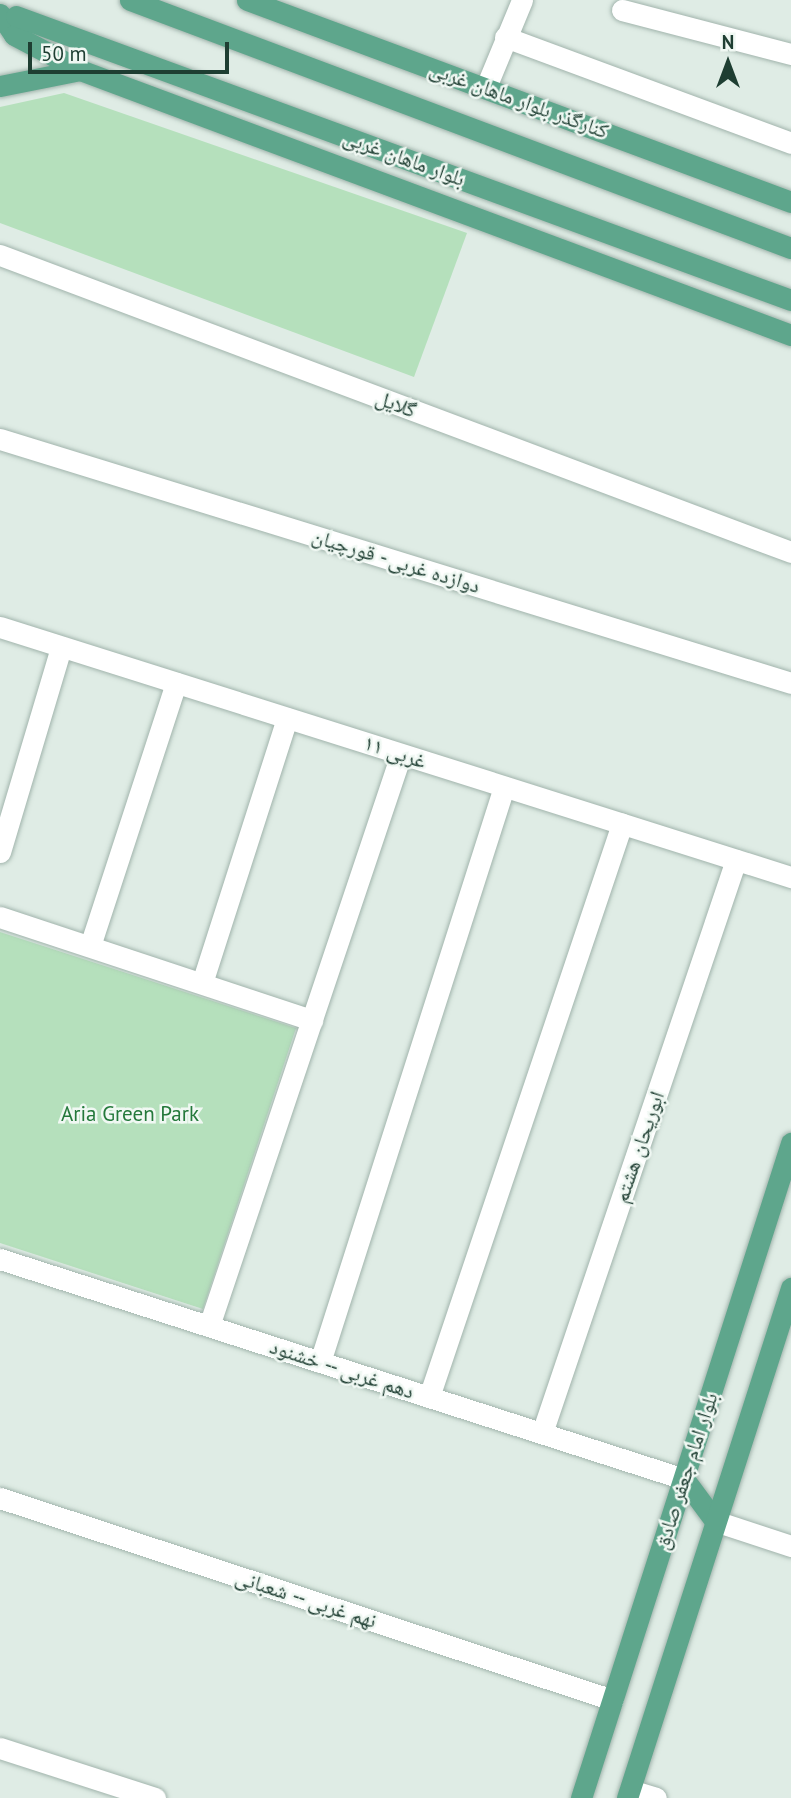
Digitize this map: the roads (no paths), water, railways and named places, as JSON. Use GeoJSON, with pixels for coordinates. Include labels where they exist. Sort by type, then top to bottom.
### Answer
{"type":"FeatureCollection","features":[{"type":"Feature","properties":{"kind":"main road"},"geometry":{"type":"LineString","coordinates":[[130,0],[791,248]]}},
{"type":"Feature","properties":{"kind":"main road","name":"کنارگذر بلوار ماهان غربی"},"geometry":{"type":"LineString","coordinates":[[247,0],[791,202]]}},
{"type":"Feature","properties":{"kind":"main road"},"geometry":{"type":"LineString","coordinates":[[8,15],[14,34],[80,70],[791,335]]}},
{"type":"Feature","properties":{"kind":"main road","name":"بلوار ماهان غربی"},"geometry":{"type":"LineString","coordinates":[[8,15],[791,300]]}},
{"type":"Feature","properties":{"kind":"main road"},"geometry":{"type":"LineString","coordinates":[[0,86],[80,70]]}},
{"type":"Feature","properties":{"kind":"main road","name":"بلوار امام جعفر صادق"},"geometry":{"type":"LineString","coordinates":[[581,1798],[791,1143]]}},
{"type":"Feature","properties":{"kind":"main road","name":"بلوار امام جعفر صادق"},"geometry":{"type":"LineString","coordinates":[[629,1794],[790,1292]]}},
{"type":"Feature","properties":{"kind":"main road"},"geometry":{"type":"LineString","coordinates":[[684,1479],[715,1521]]}},
{"type":"Feature","properties":{"kind":"street"},"geometry":{"type":"LineString","coordinates":[[486,87],[522,0]]}},
{"type":"Feature","properties":{"kind":"street"},"geometry":{"type":"LineString","coordinates":[[622,10],[791,54]]}},
{"type":"Feature","properties":{"kind":"street"},"geometry":{"type":"LineString","coordinates":[[505,37],[791,143]]}},
{"type":"Feature","properties":{"kind":"street","name":"گلایل"},"geometry":{"type":"LineString","coordinates":[[0,255],[791,552]]}},
{"type":"Feature","properties":{"kind":"street","name":"دوازده غربی - قورچیان"},"geometry":{"type":"LineString","coordinates":[[0,439],[791,683]]}},
{"type":"Feature","properties":{"kind":"street","name":"۱۱ غربی"},"geometry":{"type":"LineString","coordinates":[[0,627],[791,877]]}},
{"type":"Feature","properties":{"kind":"street"},"geometry":{"type":"LineString","coordinates":[[0,852],[61,647]]}},
{"type":"Feature","properties":{"kind":"street"},"geometry":{"type":"LineString","coordinates":[[90,946],[176,683]]}},
{"type":"Feature","properties":{"kind":"street"},"geometry":{"type":"LineString","coordinates":[[202,983],[287,718]]}},
{"type":"Feature","properties":{"kind":"street"},"geometry":{"type":"LineString","coordinates":[[209,1326],[401,754]]}},
{"type":"Feature","properties":{"kind":"street"},"geometry":{"type":"LineString","coordinates":[[320,1362],[504,787]]}},
{"type":"Feature","properties":{"kind":"street"},"geometry":{"type":"LineString","coordinates":[[429,1397],[622,824]]}},
{"type":"Feature","properties":{"kind":"street","name":"ابوریحان هشتم"},"geometry":{"type":"LineString","coordinates":[[542,1433],[736,860]]}},
{"type":"Feature","properties":{"kind":"street"},"geometry":{"type":"LineString","coordinates":[[0,917],[312,1020]]}},
{"type":"Feature","properties":{"kind":"street","name":"دهم غربی -- خشنود"},"geometry":{"type":"LineString","coordinates":[[0,1259],[684,1479]]}},
{"type":"Feature","properties":{"kind":"street","name":"نهم غربی -- شعبانی"},"geometry":{"type":"LineString","coordinates":[[0,1498],[613,1700]]}},
{"type":"Feature","properties":{"kind":"street"},"geometry":{"type":"LineString","coordinates":[[715,1521],[791,1546]]}},
{"type":"Feature","properties":{"kind":"street"},"geometry":{"type":"LineString","coordinates":[[0,1748],[118,1792],[155,1798]]}},
{"type":"Feature","properties":{"kind":"street"},"geometry":{"type":"LineString","coordinates":[[629,1794],[656,1798]]}},
{"type":"Feature","properties":{"kind":"park label","name":"Aria Green Park"},"geometry":{"type":"Point","coordinates":[130,1114]}}]}
